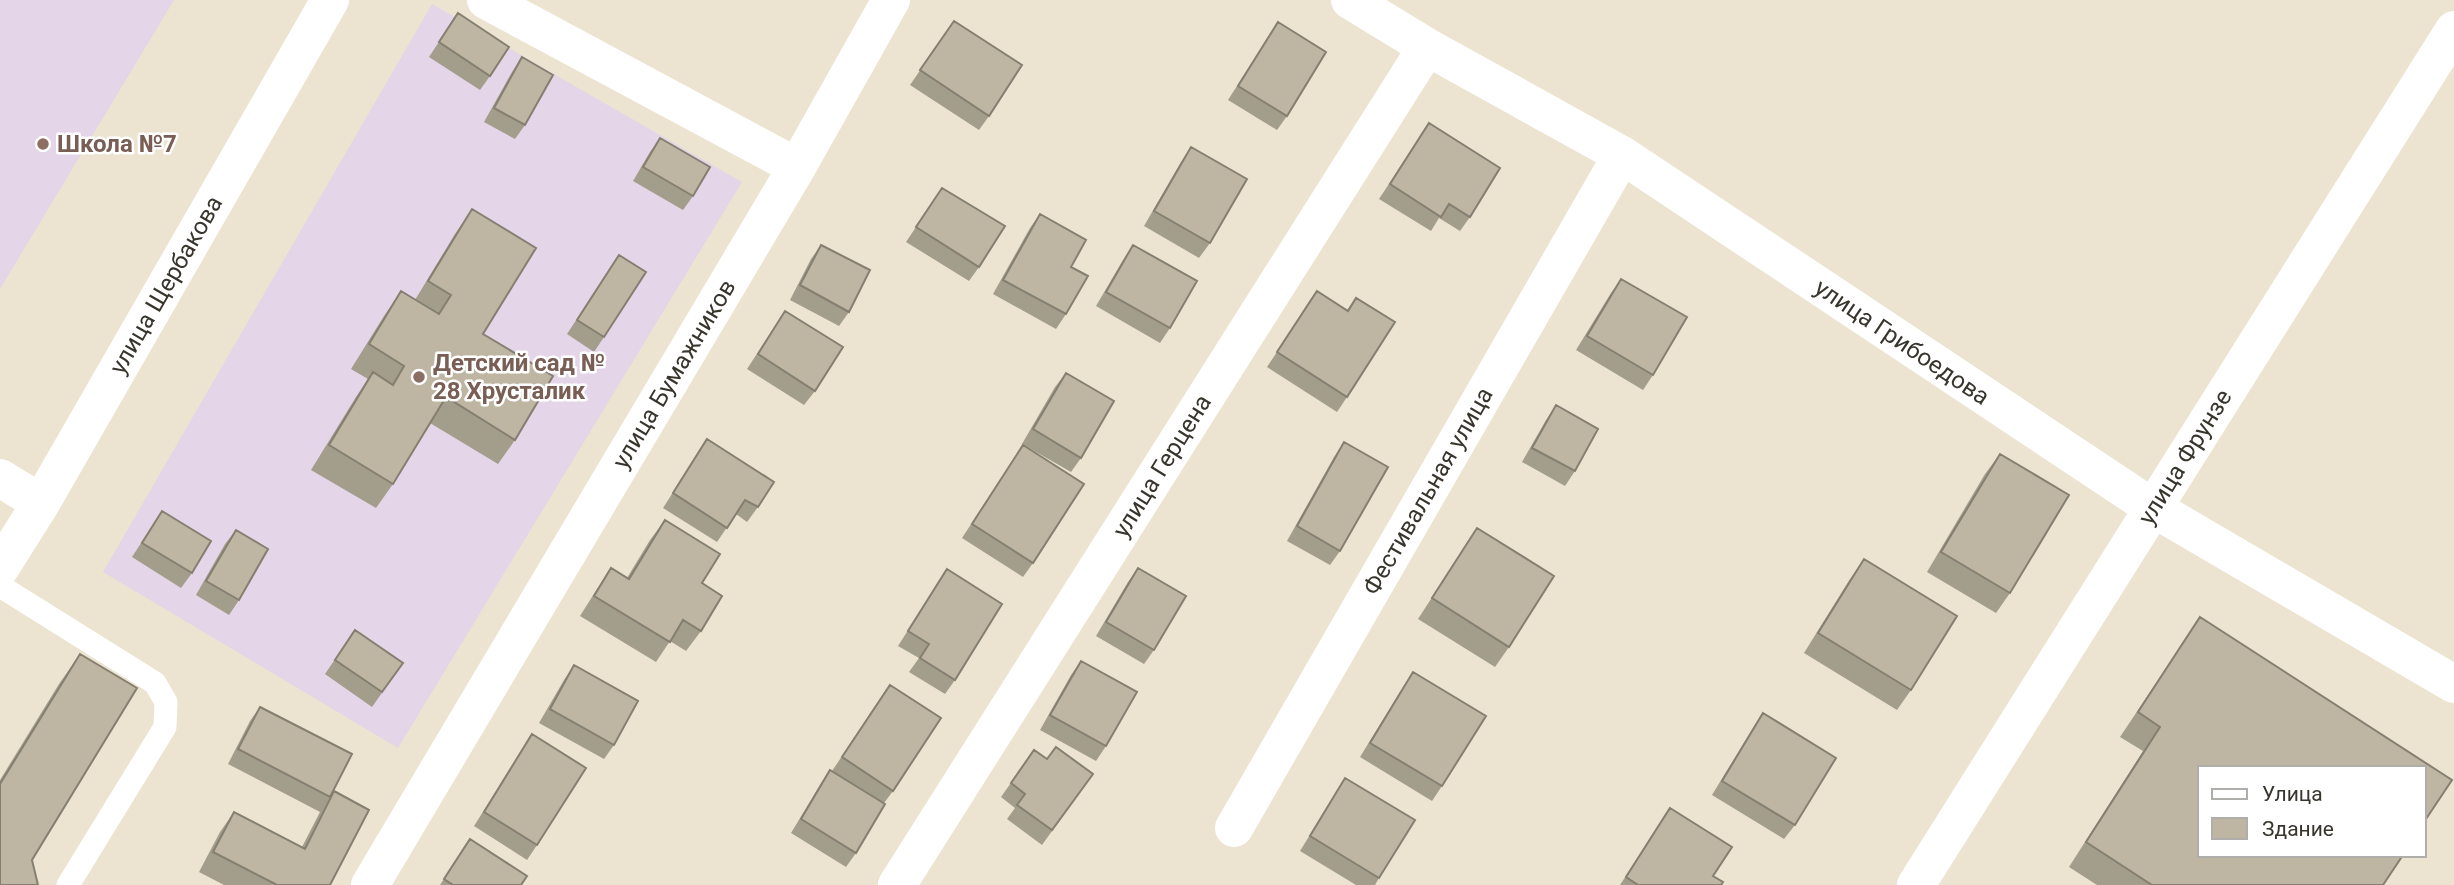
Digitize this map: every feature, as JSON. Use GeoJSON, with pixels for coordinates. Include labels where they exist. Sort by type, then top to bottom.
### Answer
{"type":"FeatureCollection","features":[{"type":"Feature","properties":{"kind":"street","name":"улица Щербакова"},"geometry":{"type":"LineString","coordinates":[[0,568],[41,503],[330,0]]}},
{"type":"Feature","properties":{"kind":"street"},"geometry":{"type":"LineString","coordinates":[[486,0],[797,167]]}},
{"type":"Feature","properties":{"kind":"street","name":"улица Бумажников"},"geometry":{"type":"LineString","coordinates":[[370,885],[797,167],[891,0]]}},
{"type":"Feature","properties":{"kind":"street","name":"улица Грибоедова"},"geometry":{"type":"LineString","coordinates":[[1350,0],[1427,47],[1622,155],[2152,509],[2454,684]]}},
{"type":"Feature","properties":{"kind":"street","name":"улица Фрунзе"},"geometry":{"type":"LineString","coordinates":[[1916,885],[2452,36]]}},
{"type":"Feature","properties":{"kind":"street","name":"улица Герцена"},"geometry":{"type":"LineString","coordinates":[[897,885],[1427,47]]}},
{"type":"Feature","properties":{"kind":"street","name":"Фестивальная улица"},"geometry":{"type":"LineString","coordinates":[[1234,828],[1622,155]]}},
{"type":"Feature","properties":{"kind":"street"},"geometry":{"type":"LineString","coordinates":[[0,478],[41,503]]}},
{"type":"Feature","properties":{"kind":"lane"},"geometry":{"type":"LineString","coordinates":[[0,586],[155,683],[166,702],[165,727],[68,885]]}},
{"type":"Feature","properties":{"kind":"shaded area","name":"Школа №7"},"geometry":{"type":"Polygon","coordinates":[[[0,0],[174,0],[0,289],[0,0]]]}},
{"type":"Feature","properties":{"kind":"shaded area","name":"Детский сад № 28 Хрусталик"},"geometry":{"type":"Polygon","coordinates":[[[432,4],[742,182],[398,748],[103,572],[432,4]]]}},
{"type":"Feature","properties":{"kind":"building"},"geometry":{"type":"Polygon","coordinates":[[[458,13],[509,47],[490,76],[439,42],[458,13]]]}},
{"type":"Feature","properties":{"kind":"building"},"geometry":{"type":"Polygon","coordinates":[[[954,21],[1022,65],[989,116],[920,70],[954,21]]]}},
{"type":"Feature","properties":{"kind":"building"},"geometry":{"type":"Polygon","coordinates":[[[1278,22],[1326,52],[1287,116],[1238,86],[1278,22]]]}},
{"type":"Feature","properties":{"kind":"building"},"geometry":{"type":"Polygon","coordinates":[[[522,57],[553,75],[525,125],[494,108],[522,57]]]}},
{"type":"Feature","properties":{"kind":"building"},"geometry":{"type":"Polygon","coordinates":[[[1429,123],[1500,168],[1470,217],[1449,204],[1441,217],[1390,184],[1429,123]]]}},
{"type":"Feature","properties":{"kind":"building"},"geometry":{"type":"Polygon","coordinates":[[[660,138],[710,167],[693,196],[643,167],[660,138]]]}},
{"type":"Feature","properties":{"kind":"building"},"geometry":{"type":"Polygon","coordinates":[[[1191,147],[1247,179],[1210,243],[1154,211],[1191,147]]]}},
{"type":"Feature","properties":{"kind":"building"},"geometry":{"type":"Polygon","coordinates":[[[942,188],[1005,226],[979,267],[916,227],[942,188]]]}},
{"type":"Feature","properties":{"kind":"building"},"geometry":{"type":"Polygon","coordinates":[[[472,209],[536,248],[483,334],[553,376],[515,440],[446,397],[393,484],[329,445],[373,372],[393,385],[404,366],[369,344],[401,291],[439,314],[451,295],[428,281],[472,209]]]}},
{"type":"Feature","properties":{"kind":"building"},"geometry":{"type":"Polygon","coordinates":[[[1040,214],[1086,240],[1071,267],[1088,276],[1066,314],[1003,280],[1040,214]]]}},
{"type":"Feature","properties":{"kind":"building"},"geometry":{"type":"Polygon","coordinates":[[[821,245],[870,270],[849,312],[800,285],[821,245]]]}},
{"type":"Feature","properties":{"kind":"building"},"geometry":{"type":"Polygon","coordinates":[[[1133,245],[1197,281],[1170,328],[1106,292],[1133,245]]]}},
{"type":"Feature","properties":{"kind":"building"},"geometry":{"type":"Polygon","coordinates":[[[619,255],[646,272],[604,337],[577,320],[619,255]]]}},
{"type":"Feature","properties":{"kind":"building"},"geometry":{"type":"Polygon","coordinates":[[[1621,279],[1687,317],[1653,375],[1587,336],[1621,279]]]}},
{"type":"Feature","properties":{"kind":"building"},"geometry":{"type":"Polygon","coordinates":[[[1317,291],[1348,311],[1356,298],[1395,322],[1347,397],[1277,352],[1317,291]]]}},
{"type":"Feature","properties":{"kind":"building"},"geometry":{"type":"Polygon","coordinates":[[[785,311],[843,347],[815,391],[758,354],[785,311]]]}},
{"type":"Feature","properties":{"kind":"building"},"geometry":{"type":"Polygon","coordinates":[[[1066,373],[1114,401],[1081,458],[1033,429],[1066,373]]]}},
{"type":"Feature","properties":{"kind":"building"},"geometry":{"type":"Polygon","coordinates":[[[1556,405],[1598,429],[1575,471],[1532,448],[1556,405]]]}},
{"type":"Feature","properties":{"kind":"building"},"geometry":{"type":"Polygon","coordinates":[[[707,439],[774,482],[758,507],[745,500],[727,528],[673,493],[707,439]]]}},
{"type":"Feature","properties":{"kind":"building"},"geometry":{"type":"Polygon","coordinates":[[[1344,442],[1388,467],[1340,551],[1297,526],[1344,442]]]}},
{"type":"Feature","properties":{"kind":"building"},"geometry":{"type":"Polygon","coordinates":[[[1023,445],[1084,484],[1033,563],[972,524],[1023,445]]]}},
{"type":"Feature","properties":{"kind":"building"},"geometry":{"type":"Polygon","coordinates":[[[2000,454],[2069,495],[2010,593],[1941,552],[2000,454]]]}},
{"type":"Feature","properties":{"kind":"building"},"geometry":{"type":"Polygon","coordinates":[[[162,511],[211,541],[192,573],[142,543],[162,511]]]}},
{"type":"Feature","properties":{"kind":"building"},"geometry":{"type":"Polygon","coordinates":[[[665,520],[720,554],[702,583],[722,596],[701,631],[683,620],[670,642],[594,596],[611,568],[629,579],[665,520]]]}},
{"type":"Feature","properties":{"kind":"building"},"geometry":{"type":"Polygon","coordinates":[[[1477,528],[1554,576],[1509,647],[1432,598],[1477,528]]]}},
{"type":"Feature","properties":{"kind":"building"},"geometry":{"type":"Polygon","coordinates":[[[236,530],[268,549],[239,600],[206,581],[236,530]]]}},
{"type":"Feature","properties":{"kind":"building"},"geometry":{"type":"Polygon","coordinates":[[[1864,559],[1957,616],[1911,690],[1818,633],[1864,559]]]}},
{"type":"Feature","properties":{"kind":"building"},"geometry":{"type":"Polygon","coordinates":[[[1138,568],[1186,596],[1154,650],[1106,622],[1138,568]]]}},
{"type":"Feature","properties":{"kind":"building"},"geometry":{"type":"Polygon","coordinates":[[[947,569],[1002,604],[955,680],[920,658],[929,644],[908,631],[947,569]]]}},
{"type":"Feature","properties":{"kind":"building"},"geometry":{"type":"Polygon","coordinates":[[[2200,617],[2452,780],[2426,819],[2426,766],[2198,766],[2198,857],[2402,857],[2383,885],[2152,885],[2086,842],[2160,727],[2138,712],[2200,617]]]}},
{"type":"Feature","properties":{"kind":"building"},"geometry":{"type":"Polygon","coordinates":[[[355,630],[403,663],[382,692],[335,660],[355,630]]]}},
{"type":"Feature","properties":{"kind":"building"},"geometry":{"type":"Polygon","coordinates":[[[80,654],[137,688],[32,860],[38,885],[0,885],[0,784],[80,654]]]}},
{"type":"Feature","properties":{"kind":"building"},"geometry":{"type":"Polygon","coordinates":[[[1081,661],[1137,692],[1106,746],[1050,715],[1081,661]]]}},
{"type":"Feature","properties":{"kind":"building"},"geometry":{"type":"Polygon","coordinates":[[[574,665],[638,701],[614,745],[550,709],[574,665]]]}},
{"type":"Feature","properties":{"kind":"building"},"geometry":{"type":"Polygon","coordinates":[[[1413,672],[1486,716],[1442,786],[1370,743],[1413,672]]]}},
{"type":"Feature","properties":{"kind":"building"},"geometry":{"type":"Polygon","coordinates":[[[890,685],[941,718],[893,791],[842,757],[890,685]]]}},
{"type":"Feature","properties":{"kind":"building"},"geometry":{"type":"Polygon","coordinates":[[[260,707],[352,754],[330,797],[238,749],[260,707]]]}},
{"type":"Feature","properties":{"kind":"building"},"geometry":{"type":"Polygon","coordinates":[[[1763,713],[1836,758],[1795,825],[1722,781],[1763,713]]]}},
{"type":"Feature","properties":{"kind":"building"},"geometry":{"type":"Polygon","coordinates":[[[532,734],[586,768],[537,845],[484,812],[532,734]]]}},
{"type":"Feature","properties":{"kind":"building"},"geometry":{"type":"Polygon","coordinates":[[[1056,747],[1093,774],[1052,830],[1017,805],[1025,794],[1011,783],[1034,750],[1047,759],[1056,747]]]}},
{"type":"Feature","properties":{"kind":"building"},"geometry":{"type":"Polygon","coordinates":[[[830,770],[885,804],[856,853],[801,819],[830,770]]]}},
{"type":"Feature","properties":{"kind":"building"},"geometry":{"type":"Polygon","coordinates":[[[1345,778],[1415,820],[1379,878],[1310,836],[1345,778]]]}},
{"type":"Feature","properties":{"kind":"building"},"geometry":{"type":"Polygon","coordinates":[[[334,791],[369,810],[330,885],[277,885],[213,852],[234,812],[305,849],[334,791]]]}},
{"type":"Feature","properties":{"kind":"building"},"geometry":{"type":"Polygon","coordinates":[[[1670,808],[1732,847],[1713,876],[1723,882],[1721,885],[1638,885],[1626,877],[1670,808]]]}},
{"type":"Feature","properties":{"kind":"building"},"geometry":{"type":"Polygon","coordinates":[[[470,839],[527,876],[521,885],[453,885],[444,879],[470,839]]]}},
{"type":"Feature","properties":{"kind":"place","name":"Школа №7"},"geometry":{"type":"Point","coordinates":[43,144]}},
{"type":"Feature","properties":{"kind":"place","name":"Детский сад № 28 Хрусталик"},"geometry":{"type":"Point","coordinates":[419,377]}}]}
